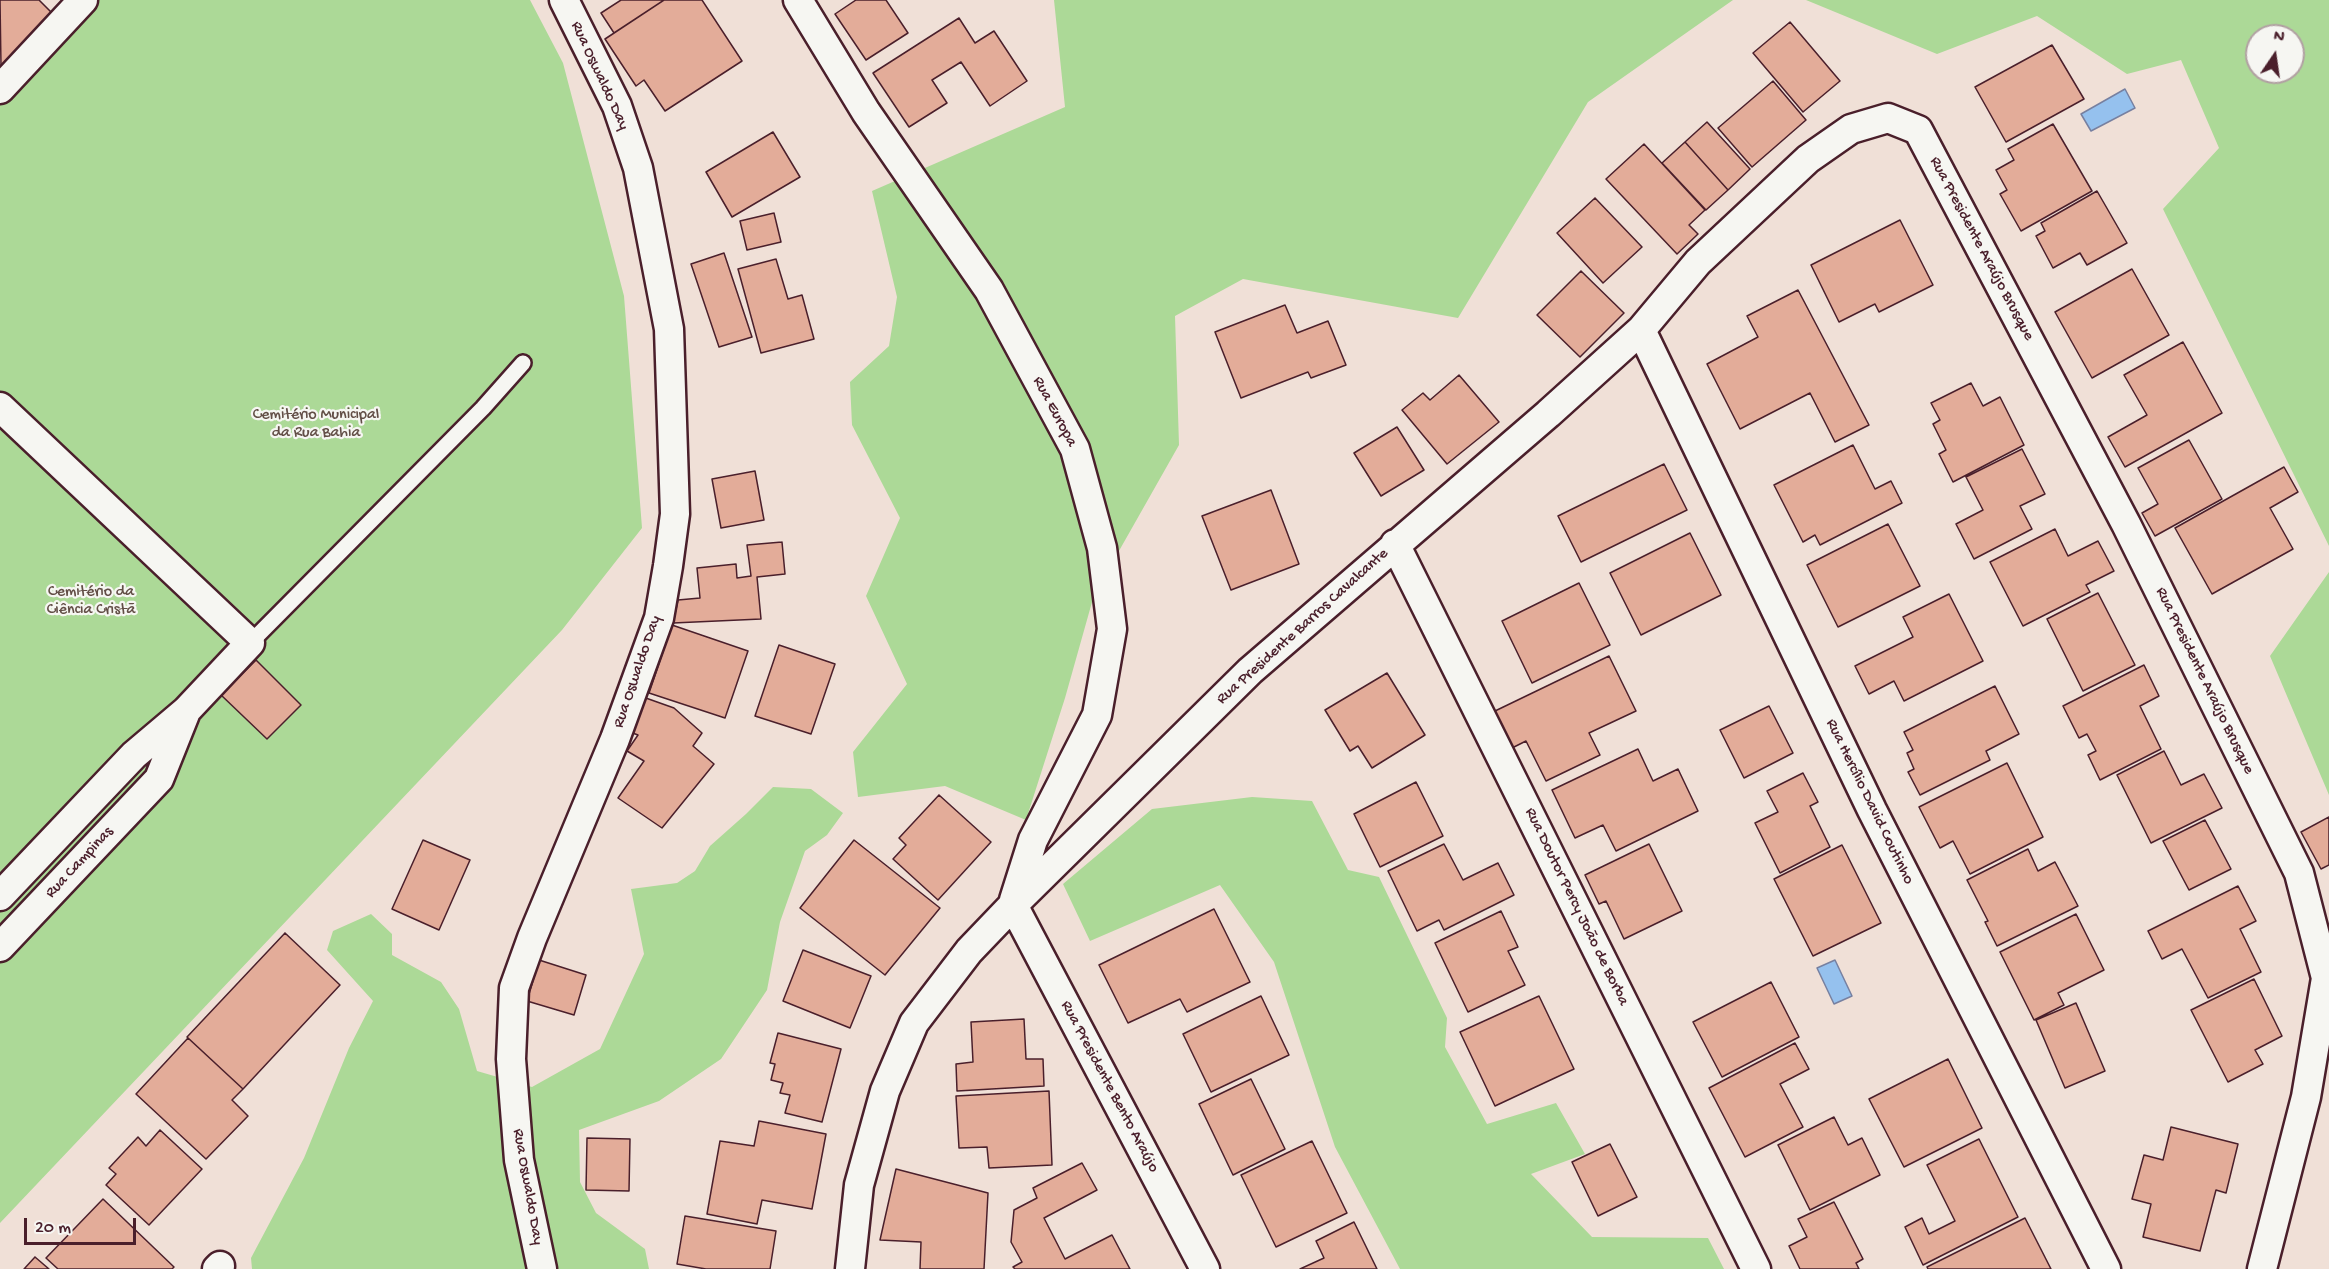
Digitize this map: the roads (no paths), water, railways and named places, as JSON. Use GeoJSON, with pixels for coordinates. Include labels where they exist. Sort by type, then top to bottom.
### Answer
{"type":"FeatureCollection","features":[{"type":"Feature","properties":{"kind":"street"},"geometry":{"type":"LineString","coordinates":[[0,89],[83,0]]}},
{"type":"Feature","properties":{"kind":"street","name":"Rua Oswaldo Day"},"geometry":{"type":"LineString","coordinates":[[542,1269],[519,1160],[511,1059],[514,988],[536,927],[615,739],[658,618],[675,514],[669,329],[638,168],[617,106],[564,0]]}},
{"type":"Feature","properties":{"kind":"street","name":"Rua Europa"},"geometry":{"type":"LineString","coordinates":[[798,0],[866,112],[989,290],[1075,449],[1102,548],[1112,629],[1097,715],[1033,840],[1012,905]]}},
{"type":"Feature","properties":{"kind":"street","name":"Rua Presidente Barros Cavalcante"},"geometry":{"type":"LineString","coordinates":[[850,1269],[859,1185],[885,1091],[914,1023],[969,951],[1012,905],[1250,671],[1548,414],[1641,330],[1698,262],[1808,159],[1851,129],[1888,118],[1918,130]]}},
{"type":"Feature","properties":{"kind":"street","name":"Rua Presidente Araújo Brusque"},"geometry":{"type":"LineString","coordinates":[[1918,130],[2126,524],[2299,873],[2327,981],[2306,1097],[2262,1269]]}},
{"type":"Feature","properties":{"kind":"street","name":"Rua Hercílio David Coutinho"},"geometry":{"type":"LineString","coordinates":[[1641,330],[1872,810],[2106,1269]]}},
{"type":"Feature","properties":{"kind":"street"},"geometry":{"type":"LineString","coordinates":[[0,407],[250,642],[186,711],[146,767],[0,896]]}},
{"type":"Feature","properties":{"kind":"street","name":"Rua Doutor Percy João de Borba"},"geometry":{"type":"LineString","coordinates":[[1395,544],[1756,1269]]}},
{"type":"Feature","properties":{"kind":"street","name":"Rua Campinas"},"geometry":{"type":"LineString","coordinates":[[0,947],[146,767]]}},
{"type":"Feature","properties":{"kind":"street","name":"Rua Presidente Bento Araújo"},"geometry":{"type":"LineString","coordinates":[[1012,905],[1205,1269]]}},
{"type":"Feature","properties":{"kind":"lane"},"geometry":{"type":"LineString","coordinates":[[250,642],[483,408],[523,363]]}},
{"type":"Feature","properties":{"kind":"water"},"geometry":{"type":"Polygon","coordinates":[[[2125,89],[2135,108],[2091,131],[2081,114],[2125,89]]]}},
{"type":"Feature","properties":{"kind":"water"},"geometry":{"type":"Polygon","coordinates":[[[1835,960],[1852,996],[1834,1004],[1817,968],[1835,960]]]}},
{"type":"Feature","properties":{"kind":"park label","name":"Cemitério Municipal da Rua Bahia"},"geometry":{"type":"Point","coordinates":[316,425]}},
{"type":"Feature","properties":{"kind":"park label","name":"Cemitério da Ciência Cristã"},"geometry":{"type":"Point","coordinates":[91,602]}}]}
